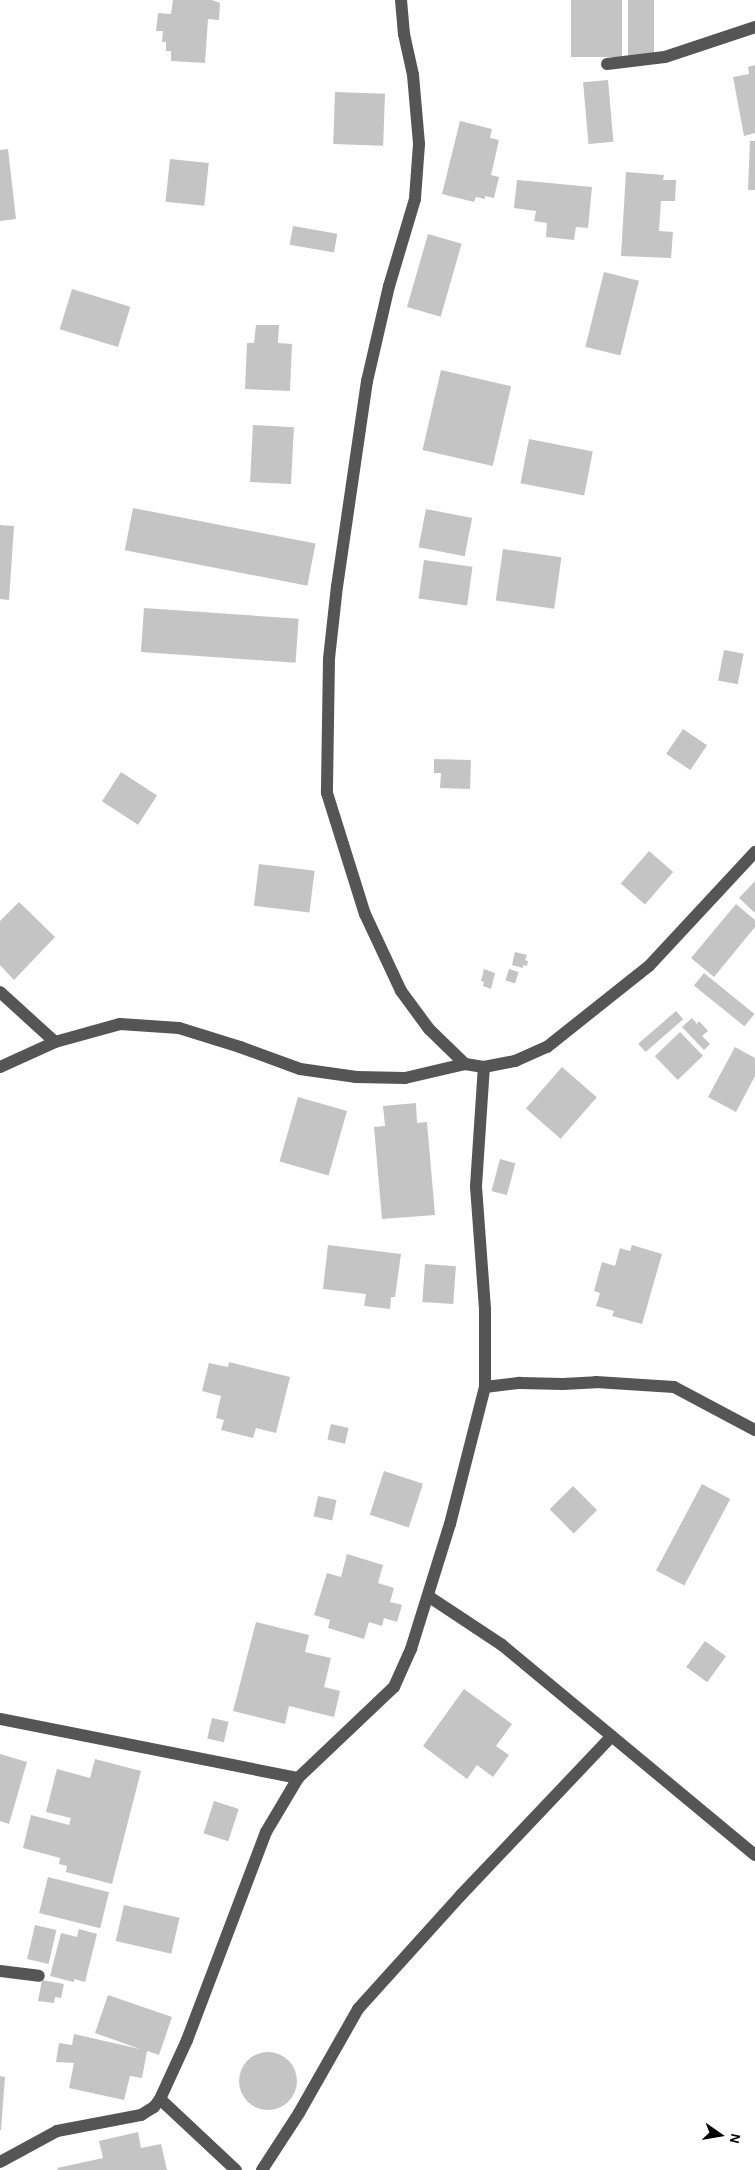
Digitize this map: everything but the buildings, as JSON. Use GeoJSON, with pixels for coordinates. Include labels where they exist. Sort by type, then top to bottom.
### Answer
{"type":"FeatureCollection","features":[{"type":"Feature","properties":{"kind":"street"},"geometry":{"type":"LineString","coordinates":[[401,0],[404,34],[413,75],[418,144],[415,199],[378,329],[337,586],[329,659],[327,793],[365,914],[401,991],[429,1029],[465,1064]]}},
{"type":"Feature","properties":{"kind":"street"},"geometry":{"type":"LineString","coordinates":[[607,64],[665,57],[755,27]]}},
{"type":"Feature","properties":{"kind":"street"},"geometry":{"type":"LineString","coordinates":[[0,1067],[55,1042],[120,1024],[179,1028],[240,1047],[300,1070],[356,1077],[404,1078],[465,1064],[484,1067],[516,1061],[546,1047],[649,966],[755,852]]}},
{"type":"Feature","properties":{"kind":"street"},"geometry":{"type":"LineString","coordinates":[[0,992],[55,1042]]}},
{"type":"Feature","properties":{"kind":"street"},"geometry":{"type":"LineString","coordinates":[[0,2162],[57,2131],[141,2115],[154,2107],[160,2099],[187,2040],[266,1832],[298,1778],[394,1686],[411,1648],[450,1524],[485,1387],[485,1309],[476,1186],[484,1067]]}},
{"type":"Feature","properties":{"kind":"street"},"geometry":{"type":"LineString","coordinates":[[485,1387],[520,1383],[563,1384],[596,1382],[674,1387],[755,1430]]}},
{"type":"Feature","properties":{"kind":"street"},"geometry":{"type":"LineString","coordinates":[[428,1596],[502,1645],[755,1855]]}},
{"type":"Feature","properties":{"kind":"street"},"geometry":{"type":"LineString","coordinates":[[0,1719],[298,1778]]}},
{"type":"Feature","properties":{"kind":"street"},"geometry":{"type":"LineString","coordinates":[[262,2170],[299,2113],[358,2009],[461,1895],[612,1736]]}},
{"type":"Feature","properties":{"kind":"street"},"geometry":{"type":"LineString","coordinates":[[0,1971],[39,1976]]}},
{"type":"Feature","properties":{"kind":"street"},"geometry":{"type":"LineString","coordinates":[[160,2099],[236,2170]]}}]}
